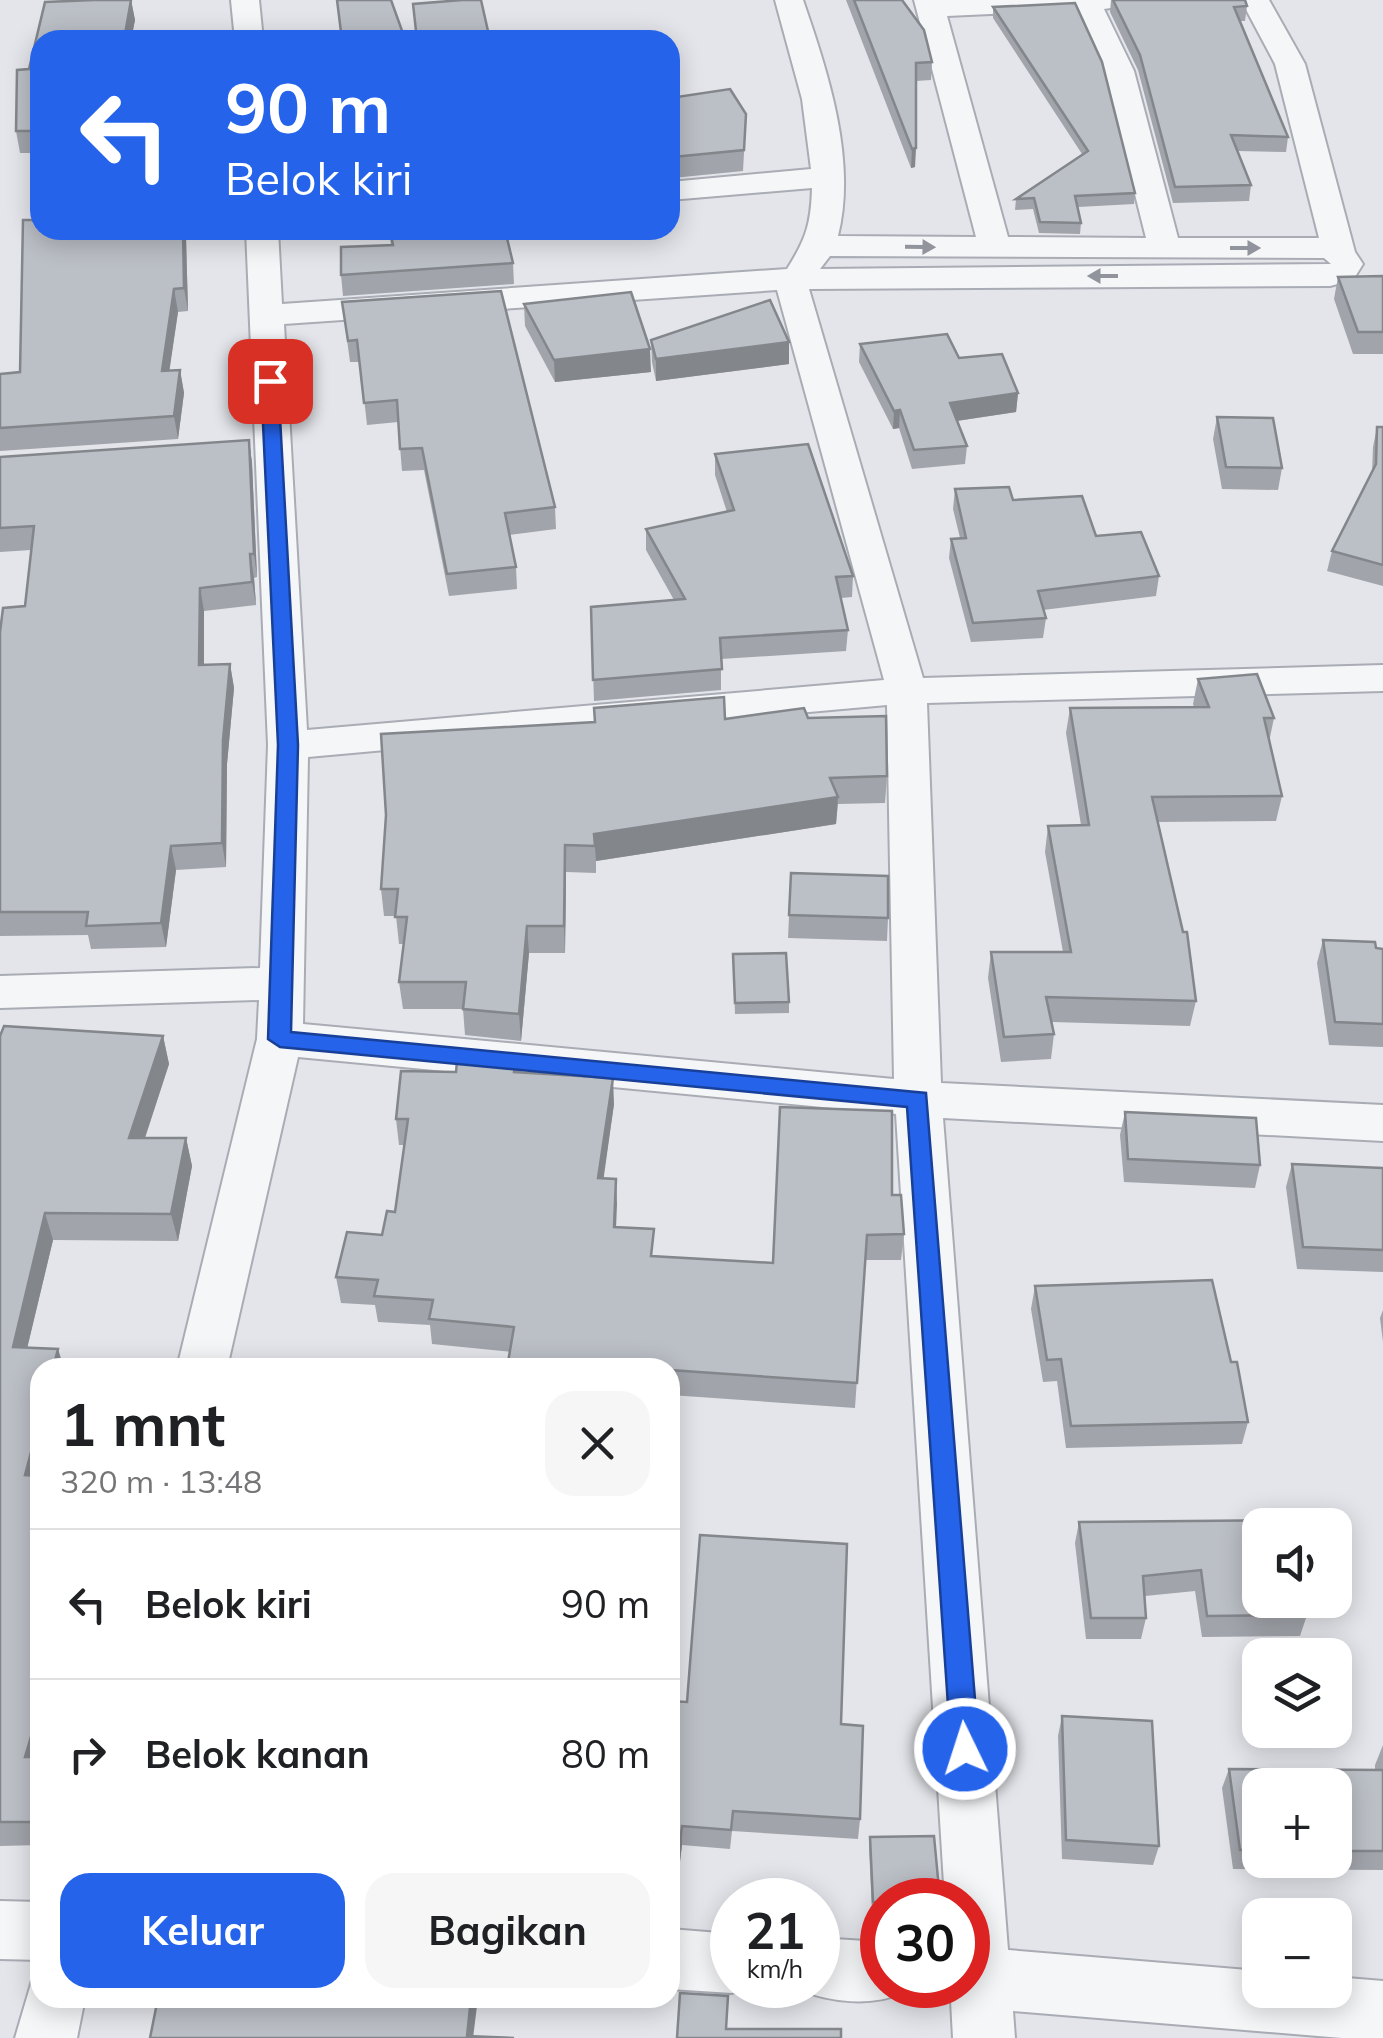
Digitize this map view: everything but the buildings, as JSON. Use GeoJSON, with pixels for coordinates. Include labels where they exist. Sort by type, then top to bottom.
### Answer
{"type":"FeatureCollection","features":[{"type":"Feature","properties":{"kind":"street"},"geometry":{"type":"LineString","coordinates":[[245,0],[247,30]]}},
{"type":"Feature","properties":{"kind":"street"},"geometry":{"type":"LineString","coordinates":[[789,0],[809,58],[830,177],[822,246],[810,263],[790,279]]}},
{"type":"Feature","properties":{"kind":"street"},"geometry":{"type":"LineString","coordinates":[[266,315],[790,279],[1330,276],[1347,268],[1346,260],[1339,252],[1290,64],[1256,0]]}},
{"type":"Feature","properties":{"kind":"street"},"geometry":{"type":"LineString","coordinates":[[994,248],[930,4],[1096,1],[1119,72],[1165,248]]}},
{"type":"Feature","properties":{"kind":"street"},"geometry":{"type":"LineString","coordinates":[[680,190],[830,177]]}},
{"type":"Feature","properties":{"kind":"street"},"geometry":{"type":"LineString","coordinates":[[204,1358],[280,1039],[288,745],[254,448],[266,315],[262,240]]}},
{"type":"Feature","properties":{"kind":"street"},"geometry":{"type":"LineString","coordinates":[[822,246],[1326,248],[1339,252]]}},
{"type":"Feature","properties":{"kind":"street"},"geometry":{"type":"LineString","coordinates":[[790,279],[907,691],[918,1099],[968,1878]]}},
{"type":"Feature","properties":{"kind":"street"},"geometry":{"type":"LineString","coordinates":[[288,745],[907,691],[1383,678]]}},
{"type":"Feature","properties":{"kind":"street"},"geometry":{"type":"LineString","coordinates":[[0,992],[281,983]]}},
{"type":"Feature","properties":{"kind":"street"},"geometry":{"type":"LineString","coordinates":[[280,1039],[918,1099],[1383,1123]]}},
{"type":"Feature","properties":{"kind":"street"},"geometry":{"type":"LineString","coordinates":[[0,1930],[30,1930]]}},
{"type":"Feature","properties":{"kind":"street"},"geometry":{"type":"LineString","coordinates":[[680,1960],[710,1962]]}},
{"type":"Feature","properties":{"kind":"street"},"geometry":{"type":"LineString","coordinates":[[990,1979],[1383,2011]]}},
{"type":"Feature","properties":{"kind":"street"},"geometry":{"type":"LineString","coordinates":[[46,2038],[53,2008]]}},
{"type":"Feature","properties":{"kind":"street"},"geometry":{"type":"LineString","coordinates":[[979,2008],[984,2038]]}},
{"type":"Feature","properties":{"kind":"route"},"geometry":{"type":"LineString","coordinates":[[270,381],[288,745],[280,1039],[918,1099],[965,1749]]}}]}
